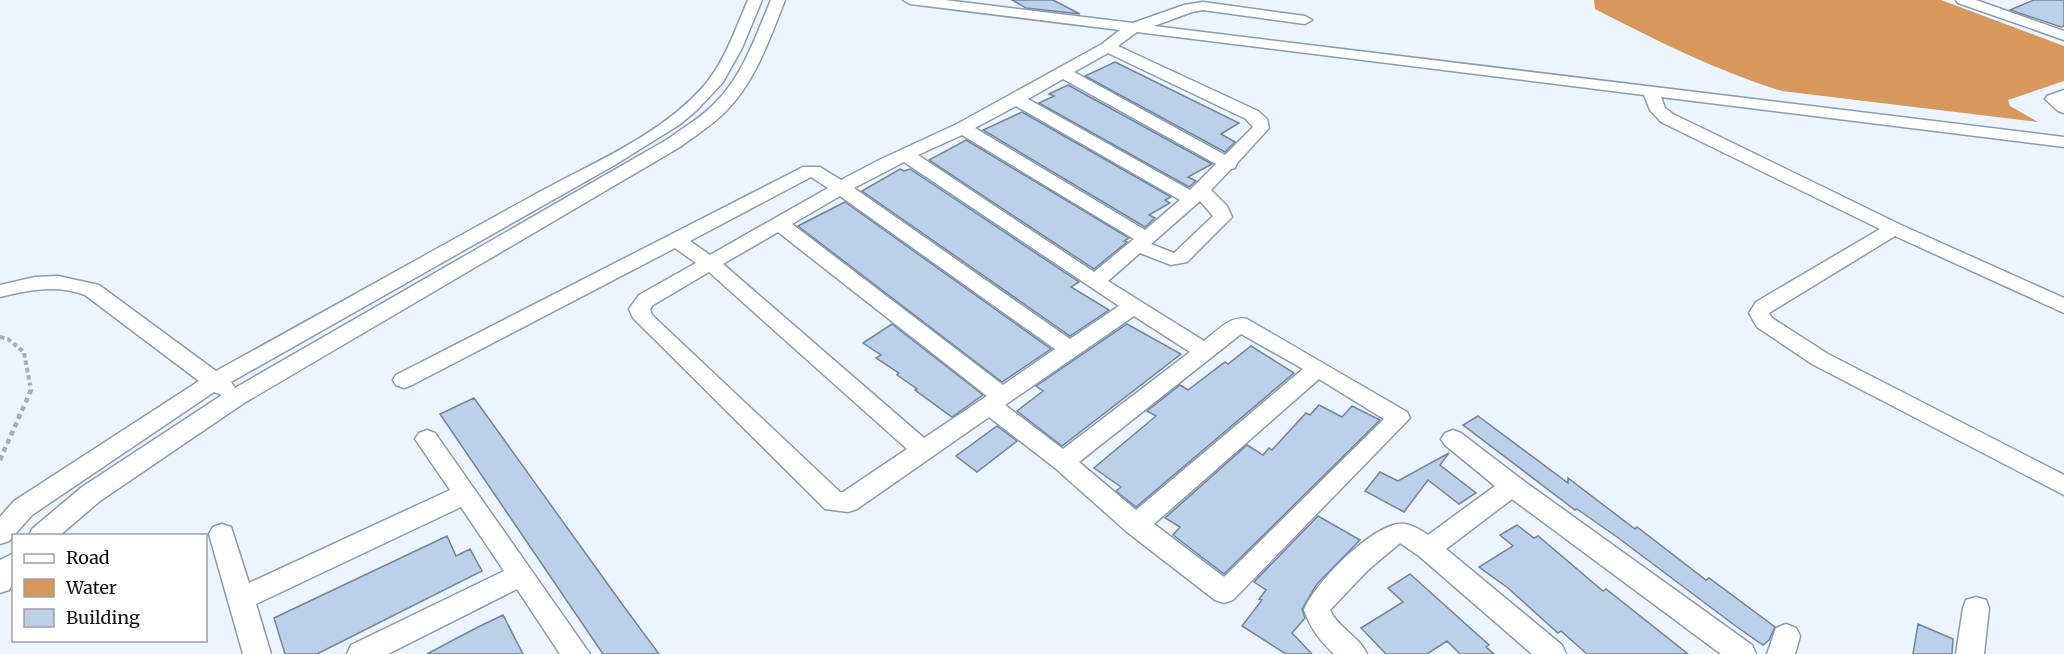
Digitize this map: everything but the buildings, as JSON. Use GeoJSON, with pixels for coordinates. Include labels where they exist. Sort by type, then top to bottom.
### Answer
{"type":"FeatureCollection","features":[{"type":"Feature","properties":{"kind":"street"},"geometry":{"type":"LineString","coordinates":[[0,534],[23,508],[215,381],[620,154],[689,109],[707,92],[720,74],[733,51],[755,0]]}},
{"type":"Feature","properties":{"kind":"street"},"geometry":{"type":"LineString","coordinates":[[43,534],[100,488],[236,397],[674,143],[728,99],[757,51],[778,0]]}},
{"type":"Feature","properties":{"kind":"street"},"geometry":{"type":"LineString","coordinates":[[910,0],[2064,142]]}},
{"type":"Feature","properties":{"kind":"street"},"geometry":{"type":"LineString","coordinates":[[975,9],[992,1]]}},
{"type":"Feature","properties":{"kind":"street"},"geometry":{"type":"LineString","coordinates":[[1972,1],[2062,34]]}},
{"type":"Feature","properties":{"kind":"street"},"geometry":{"type":"LineString","coordinates":[[1134,306],[848,502],[834,502],[639,313],[639,309],[646,300],[841,188],[906,154],[963,128],[1016,99],[1107,47],[1133,28],[1203,6],[1305,20]]}},
{"type":"Feature","properties":{"kind":"street"},"geometry":{"type":"LineString","coordinates":[[1095,282],[1197,195],[1261,128],[1257,119],[1107,47]]}},
{"type":"Feature","properties":{"kind":"street"},"geometry":{"type":"LineString","coordinates":[[1062,72],[1228,164]]}},
{"type":"Feature","properties":{"kind":"street"},"geometry":{"type":"LineString","coordinates":[[1650,92],[1658,110],[1667,118],[1894,229],[2064,306]]}},
{"type":"Feature","properties":{"kind":"street"},"geometry":{"type":"LineString","coordinates":[[2064,94],[2053,99],[2064,108]]}},
{"type":"Feature","properties":{"kind":"street"},"geometry":{"type":"LineString","coordinates":[[963,128],[1171,259],[1182,257],[1223,218],[1220,210],[1197,195],[1016,99]]}},
{"type":"Feature","properties":{"kind":"street"},"geometry":{"type":"LineString","coordinates":[[906,154],[1095,282],[1205,351]]}},
{"type":"Feature","properties":{"kind":"street"},"geometry":{"type":"LineString","coordinates":[[404,380],[809,171],[814,171],[841,188],[1071,350]]}},
{"type":"Feature","properties":{"kind":"street"},"geometry":{"type":"LineString","coordinates":[[780,224],[997,402],[1063,462],[1136,525],[1224,592],[1229,590],[1399,419],[1396,414],[1240,324],[1063,462]]}},
{"type":"Feature","properties":{"kind":"street"},"geometry":{"type":"LineString","coordinates":[[1894,229],[1770,302],[1761,310],[1760,317],[1774,330],[1820,359],[2064,486]]}},
{"type":"Feature","properties":{"kind":"street"},"geometry":{"type":"LineString","coordinates":[[676,240],[711,264],[923,450]]}},
{"type":"Feature","properties":{"kind":"street"},"geometry":{"type":"LineString","coordinates":[[0,291],[46,282],[83,286],[93,290],[236,397]]}},
{"type":"Feature","properties":{"kind":"street"},"geometry":{"type":"LineString","coordinates":[[1136,525],[1318,368]]}},
{"type":"Feature","properties":{"kind":"street"},"geometry":{"type":"LineString","coordinates":[[427,439],[576,654]]}},
{"type":"Feature","properties":{"kind":"street"},"geometry":{"type":"LineString","coordinates":[[1453,439],[1512,486],[1742,654]]}},
{"type":"Feature","properties":{"kind":"street"},"geometry":{"type":"LineString","coordinates":[[1428,549],[1512,486]]}},
{"type":"Feature","properties":{"kind":"street"},"geometry":{"type":"LineString","coordinates":[[241,599],[465,494]]}},
{"type":"Feature","properties":{"kind":"street"},"geometry":{"type":"LineString","coordinates":[[1353,654],[1323,625],[1317,610],[1320,603],[1388,535],[1404,533],[1428,549],[1552,654]]}},
{"type":"Feature","properties":{"kind":"street"},"geometry":{"type":"LineString","coordinates":[[222,534],[257,654]]}},
{"type":"Feature","properties":{"kind":"street"},"geometry":{"type":"LineString","coordinates":[[0,582],[12,565]]}},
{"type":"Feature","properties":{"kind":"street"},"geometry":{"type":"LineString","coordinates":[[361,654],[521,575]]}},
{"type":"Feature","properties":{"kind":"street"},"geometry":{"type":"LineString","coordinates":[[1970,654],[1976,608]]}},
{"type":"Feature","properties":{"kind":"path"},"geometry":{"type":"LineString","coordinates":[[0,337],[9,339],[24,352],[32,390],[0,460]]}},
{"type":"Feature","properties":{"kind":"water"},"geometry":{"type":"Polygon","coordinates":[[[1594,0],[1941,0],[2064,46],[2064,81],[2008,100],[2010,106],[2038,122],[1782,91],[1734,74],[1663,43],[1595,9],[1594,0]]]}}]}
